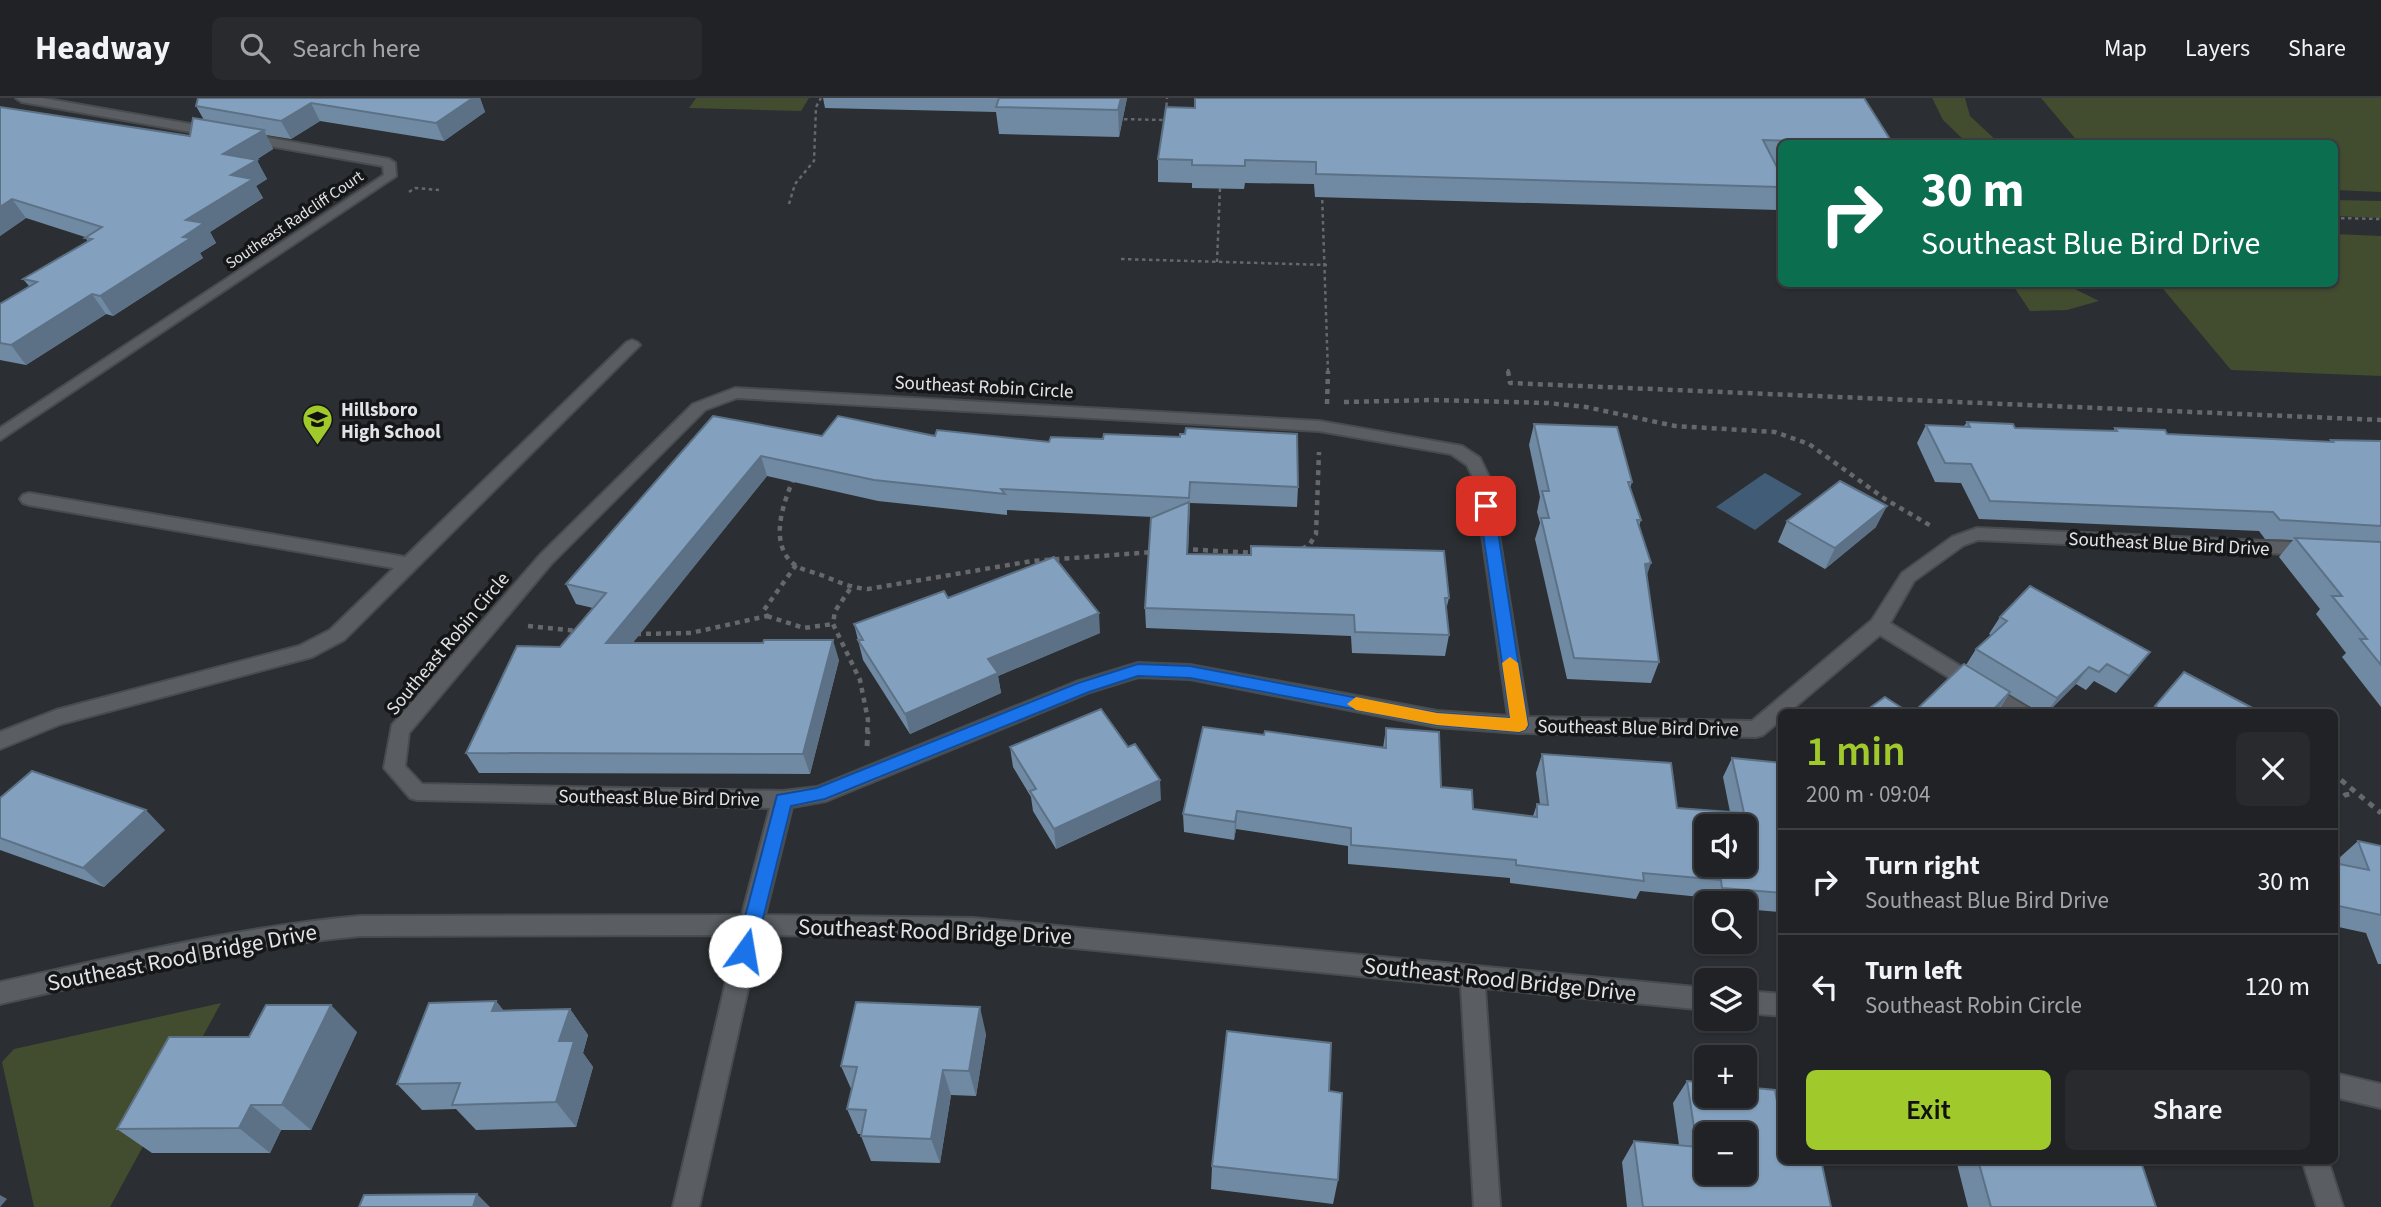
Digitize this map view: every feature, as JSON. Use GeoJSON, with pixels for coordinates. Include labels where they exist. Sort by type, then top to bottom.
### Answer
{"type":"FeatureCollection","features":[{"type":"Feature","properties":{"kind":"street","name":"Southeast Radcliff Court"},"geometry":{"type":"LineString","coordinates":[[0,435],[390,176],[389,163],[22,98]]}},
{"type":"Feature","properties":{"kind":"street"},"geometry":{"type":"LineString","coordinates":[[0,741],[55,718],[305,652],[337,635],[632,345]]}},
{"type":"Feature","properties":{"kind":"street","name":"Southeast Robin Circle"},"geometry":{"type":"LineString","coordinates":[[394,768],[399,731],[546,559],[699,407],[735,393],[1319,426],[1456,450],[1474,462],[1482,479],[1519,725]]}},
{"type":"Feature","properties":{"kind":"street"},"geometry":{"type":"LineString","coordinates":[[29,499],[408,564]]}},
{"type":"Feature","properties":{"kind":"street","name":"Southeast Blue Bird Drive"},"geometry":{"type":"LineString","coordinates":[[1780,709],[1879,625],[1908,577],[1958,541],[1977,534],[2325,550]]}},
{"type":"Feature","properties":{"kind":"street"},"geometry":{"type":"LineString","coordinates":[[1879,625],[2015,709]]}},
{"type":"Feature","properties":{"kind":"street","name":"Southeast Blue Bird Drive"},"geometry":{"type":"LineString","coordinates":[[394,768],[417,792],[783,800],[819,794],[1083,687],[1138,670],[1190,672],[1437,719],[1519,725],[1756,729],[1778,710]]}},
{"type":"Feature","properties":{"kind":"street"},"geometry":{"type":"LineString","coordinates":[[686,1207],[751,925],[783,800]]}},
{"type":"Feature","properties":{"kind":"street","name":"Southeast Rood Bridge Drive"},"geometry":{"type":"LineString","coordinates":[[0,993],[265,936],[314,929],[374,926],[751,925],[973,928],[1694,998]]}},
{"type":"Feature","properties":{"kind":"street"},"geometry":{"type":"LineString","coordinates":[[1472,976],[1487,1207]]}},
{"type":"Feature","properties":{"kind":"street"},"geometry":{"type":"LineString","coordinates":[[1757,1003],[1778,1005]]}},
{"type":"Feature","properties":{"kind":"street"},"geometry":{"type":"LineString","coordinates":[[2338,1086],[2381,1096]]}},
{"type":"Feature","properties":{"kind":"street"},"geometry":{"type":"LineString","coordinates":[[2316,1164],[2330,1207]]}},
{"type":"Feature","properties":{"kind":"path"},"geometry":{"type":"LineString","coordinates":[[789,204],[796,184],[814,161],[816,107],[821,98]]}},
{"type":"Feature","properties":{"kind":"path"},"geometry":{"type":"LineString","coordinates":[[1165,120],[1167,98]]}},
{"type":"Feature","properties":{"kind":"path"},"geometry":{"type":"LineString","coordinates":[[1112,119],[1175,120]]}},
{"type":"Feature","properties":{"kind":"path"},"geometry":{"type":"LineString","coordinates":[[1217,262],[1220,188]]}},
{"type":"Feature","properties":{"kind":"path"},"geometry":{"type":"LineString","coordinates":[[1322,192],[1327,265],[1327,406],[1342,402],[1377,400],[1548,403],[1586,407],[1675,426],[1775,432],[1808,444],[1837,462],[1885,499],[1958,541]]}},
{"type":"Feature","properties":{"kind":"path"},"geometry":{"type":"LineString","coordinates":[[2338,218],[2381,219]]}},
{"type":"Feature","properties":{"kind":"path"},"geometry":{"type":"LineString","coordinates":[[1121,259],[1327,265]]}},
{"type":"Feature","properties":{"kind":"path"},"geometry":{"type":"LineString","coordinates":[[1508,369],[1510,383],[2381,420]]}},
{"type":"Feature","properties":{"kind":"path"},"geometry":{"type":"LineString","coordinates":[[1296,551],[1310,544],[1315,534],[1319,426]]}},
{"type":"Feature","properties":{"kind":"path"},"geometry":{"type":"LineString","coordinates":[[795,475],[782,503],[779,524],[784,547],[796,565],[850,589],[867,589],[1032,561],[1160,551]]}},
{"type":"Feature","properties":{"kind":"path"},"geometry":{"type":"LineString","coordinates":[[1173,550],[1265,554]]}},
{"type":"Feature","properties":{"kind":"path"},"geometry":{"type":"LineString","coordinates":[[766,616],[764,610],[796,565]]}},
{"type":"Feature","properties":{"kind":"path"},"geometry":{"type":"LineString","coordinates":[[850,589],[835,611],[833,624],[848,652],[864,698],[868,720],[869,775]]}},
{"type":"Feature","properties":{"kind":"path"},"geometry":{"type":"LineString","coordinates":[[626,634],[691,633],[766,616],[804,628],[833,624]]}},
{"type":"Feature","properties":{"kind":"path"},"geometry":{"type":"LineString","coordinates":[[485,631],[536,626],[590,632]]}},
{"type":"Feature","properties":{"kind":"path"},"geometry":{"type":"LineString","coordinates":[[2341,780],[2381,813]]}},
{"type":"Feature","properties":{"kind":"path"},"geometry":{"type":"LineString","coordinates":[[2338,800],[2355,793]]}},
{"type":"Feature","properties":{"kind":"green space"},"geometry":{"type":"Polygon","coordinates":[[[696,98],[809,98],[801,111],[689,108],[696,98]]]}},
{"type":"Feature","properties":{"kind":"green space"},"geometry":{"type":"Polygon","coordinates":[[[1932,98],[1965,98],[1970,116],[1996,140],[1964,140],[1943,120],[1932,98]]]}},
{"type":"Feature","properties":{"kind":"green space"},"geometry":{"type":"Polygon","coordinates":[[[2041,98],[2381,98],[2381,192],[2338,190],[2338,140],[2076,140],[2041,98]]]}},
{"type":"Feature","properties":{"kind":"green space"},"geometry":{"type":"Polygon","coordinates":[[[2338,200],[2381,201],[2381,218],[2338,216],[2338,200]]]}},
{"type":"Feature","properties":{"kind":"green space"},"geometry":{"type":"Polygon","coordinates":[[[2338,234],[2381,236],[2381,376],[2231,370],[2162,287],[2338,287],[2338,234]]]}},
{"type":"Feature","properties":{"kind":"green space"},"geometry":{"type":"Polygon","coordinates":[[[2014,287],[2071,287],[2099,301],[2067,310],[2030,311],[2014,287]]]}},
{"type":"Feature","properties":{"kind":"green space"},"geometry":{"type":"Polygon","coordinates":[[[221,1003],[110,1207],[34,1207],[2,1062],[14,1049],[221,1003]]]}},
{"type":"Feature","properties":{"kind":"water"},"geometry":{"type":"Polygon","coordinates":[[[1765,473],[1802,494],[1755,530],[1716,507],[1765,473]]]}},
{"type":"Feature","properties":{"kind":"building"},"geometry":{"type":"Polygon","coordinates":[[[198,98],[473,98],[436,123],[311,103],[281,121],[196,106],[198,98]]]}},
{"type":"Feature","properties":{"kind":"building"},"geometry":{"type":"Polygon","coordinates":[[[999,98],[1121,98],[1118,110],[996,107],[999,98]]]}},
{"type":"Feature","properties":{"kind":"building"},"geometry":{"type":"Polygon","coordinates":[[[1195,98],[1864,98],[1890,140],[1763,140],[1778,169],[1778,187],[1316,174],[1316,162],[1245,160],[1245,166],[1192,165],[1192,160],[1158,159],[1166,107],[1195,108],[1195,98]]]}},
{"type":"Feature","properties":{"kind":"building"},"geometry":{"type":"Polygon","coordinates":[[[0,107],[190,136],[193,118],[264,130],[223,154],[257,160],[231,175],[253,179],[186,220],[204,223],[183,237],[191,238],[100,296],[92,294],[11,345],[0,343],[0,304],[37,282],[23,279],[92,239],[85,238],[102,227],[12,199],[0,207],[0,107]]]}},
{"type":"Feature","properties":{"kind":"building"},"geometry":{"type":"Polygon","coordinates":[[[713,416],[822,436],[838,416],[935,436],[937,430],[1049,442],[1051,437],[1103,439],[1104,434],[1180,437],[1180,434],[1185,434],[1186,428],[1297,434],[1298,487],[1190,482],[1189,498],[1001,489],[1005,494],[874,480],[761,456],[606,643],[833,640],[803,754],[466,753],[517,646],[560,647],[606,593],[566,584],[713,416]]]}},
{"type":"Feature","properties":{"kind":"building"},"geometry":{"type":"Polygon","coordinates":[[[1967,422],[2013,424],[2015,428],[2117,431],[2115,428],[2165,430],[2167,434],[2333,442],[2331,440],[2381,441],[2381,526],[2280,520],[2273,512],[1990,501],[1971,464],[1945,463],[1926,425],[1970,427],[1967,422]]]}},
{"type":"Feature","properties":{"kind":"building"},"geometry":{"type":"Polygon","coordinates":[[[1534,424],[1617,427],[1632,482],[1628,482],[1641,520],[1637,520],[1651,563],[1645,564],[1659,662],[1574,658],[1541,518],[1549,518],[1542,491],[1549,491],[1534,424]]]}},
{"type":"Feature","properties":{"kind":"building"},"geometry":{"type":"Polygon","coordinates":[[[1840,481],[1887,506],[1835,548],[1787,521],[1840,481]]]}},
{"type":"Feature","properties":{"kind":"building"},"geometry":{"type":"Polygon","coordinates":[[[1189,502],[1187,554],[1251,555],[1251,546],[1444,551],[1449,598],[1445,598],[1449,635],[1355,632],[1354,615],[1145,608],[1151,518],[1189,502]]]}},
{"type":"Feature","properties":{"kind":"building"},"geometry":{"type":"Polygon","coordinates":[[[2295,538],[2381,542],[2381,665],[2360,639],[2367,639],[2332,596],[2342,596],[2295,538]]]}},
{"type":"Feature","properties":{"kind":"building"},"geometry":{"type":"Polygon","coordinates":[[[1054,557],[1099,613],[988,659],[998,673],[905,714],[858,640],[863,640],[854,624],[944,591],[948,598],[1054,557]]]}},
{"type":"Feature","properties":{"kind":"building"},"geometry":{"type":"Polygon","coordinates":[[[2030,586],[2150,652],[2129,676],[2107,664],[2099,672],[2089,667],[2057,698],[1976,649],[2007,621],[2000,617],[2030,586]]]}},
{"type":"Feature","properties":{"kind":"building"},"geometry":{"type":"Polygon","coordinates":[[[1964,664],[2010,692],[1994,709],[1917,709],[1964,664]]]}},
{"type":"Feature","properties":{"kind":"building"},"geometry":{"type":"Polygon","coordinates":[[[2184,672],[2254,709],[2160,709],[2155,706],[2184,672]]]}},
{"type":"Feature","properties":{"kind":"building"},"geometry":{"type":"Polygon","coordinates":[[[1885,697],[1903,709],[1868,709],[1885,697]]]}},
{"type":"Feature","properties":{"kind":"building"},"geometry":{"type":"Polygon","coordinates":[[[1101,709],[1128,747],[1135,744],[1160,780],[1054,829],[1030,791],[1036,789],[1010,747],[1101,709]]]}},
{"type":"Feature","properties":{"kind":"building"},"geometry":{"type":"Polygon","coordinates":[[[1203,727],[1264,735],[1265,731],[1386,748],[1386,728],[1439,732],[1441,787],[1472,790],[1473,809],[1537,817],[1537,804],[1548,805],[1542,754],[1671,763],[1677,808],[1744,813],[1732,758],[1778,763],[1778,893],[1722,888],[1721,880],[1643,873],[1644,881],[1516,865],[1516,860],[1351,845],[1351,828],[1237,811],[1235,822],[1183,814],[1203,727]]]}},
{"type":"Feature","properties":{"kind":"building"},"geometry":{"type":"Polygon","coordinates":[[[32,771],[146,810],[83,868],[0,838],[0,798],[32,771]]]}},
{"type":"Feature","properties":{"kind":"building"},"geometry":{"type":"Polygon","coordinates":[[[2358,841],[2381,846],[2381,915],[2338,906],[2338,864],[2369,870],[2358,841]]]}},
{"type":"Feature","properties":{"kind":"building"},"geometry":{"type":"Polygon","coordinates":[[[496,1001],[492,1011],[570,1009],[559,1041],[574,1041],[556,1102],[452,1105],[460,1083],[397,1084],[429,1003],[496,1001]]]}},
{"type":"Feature","properties":{"kind":"building"},"geometry":{"type":"Polygon","coordinates":[[[856,1002],[980,1007],[969,1071],[943,1070],[931,1139],[861,1136],[866,1110],[847,1109],[857,1067],[841,1066],[856,1002]]]}},
{"type":"Feature","properties":{"kind":"building"},"geometry":{"type":"Polygon","coordinates":[[[266,1005],[331,1005],[282,1105],[251,1105],[239,1128],[117,1129],[169,1037],[249,1037],[266,1005]]]}},
{"type":"Feature","properties":{"kind":"building"},"geometry":{"type":"Polygon","coordinates":[[[1227,1031],[1331,1043],[1329,1091],[1342,1093],[1338,1180],[1212,1166],[1227,1031]]]}},
{"type":"Feature","properties":{"kind":"building"},"geometry":{"type":"Polygon","coordinates":[[[1687,1081],[1694,1082],[1694,1108],[1757,1108],[1757,1088],[1775,1090],[1778,1106],[1778,1164],[1822,1164],[1831,1207],[1643,1207],[1634,1141],[1694,1147],[1694,1185],[1757,1185],[1757,1122],[1694,1122],[1694,1127],[1687,1081]]]}},
{"type":"Feature","properties":{"kind":"building"},"geometry":{"type":"Polygon","coordinates":[[[1979,1164],[2142,1165],[2156,1207],[1991,1207],[1979,1164]]]}},
{"type":"Feature","properties":{"kind":"building"},"geometry":{"type":"Polygon","coordinates":[[[477,1194],[473,1207],[359,1207],[364,1195],[477,1194]]]}},
{"type":"Feature","properties":{"kind":"slow traffic"},"geometry":{"type":"LineString","coordinates":[[1356,704],[1437,719],[1519,725],[1510,663]]}},
{"type":"Feature","properties":{"kind":"place","name":"Hillsboro High School"},"geometry":{"type":"Point","coordinates":[318,447]}},
{"type":"Feature","properties":{"kind":"route"},"geometry":{"type":"LineString","coordinates":[[745,951],[783,800],[819,794],[1083,687],[1138,670],[1190,672],[1437,719],[1519,725],[1486,506]]}}]}
